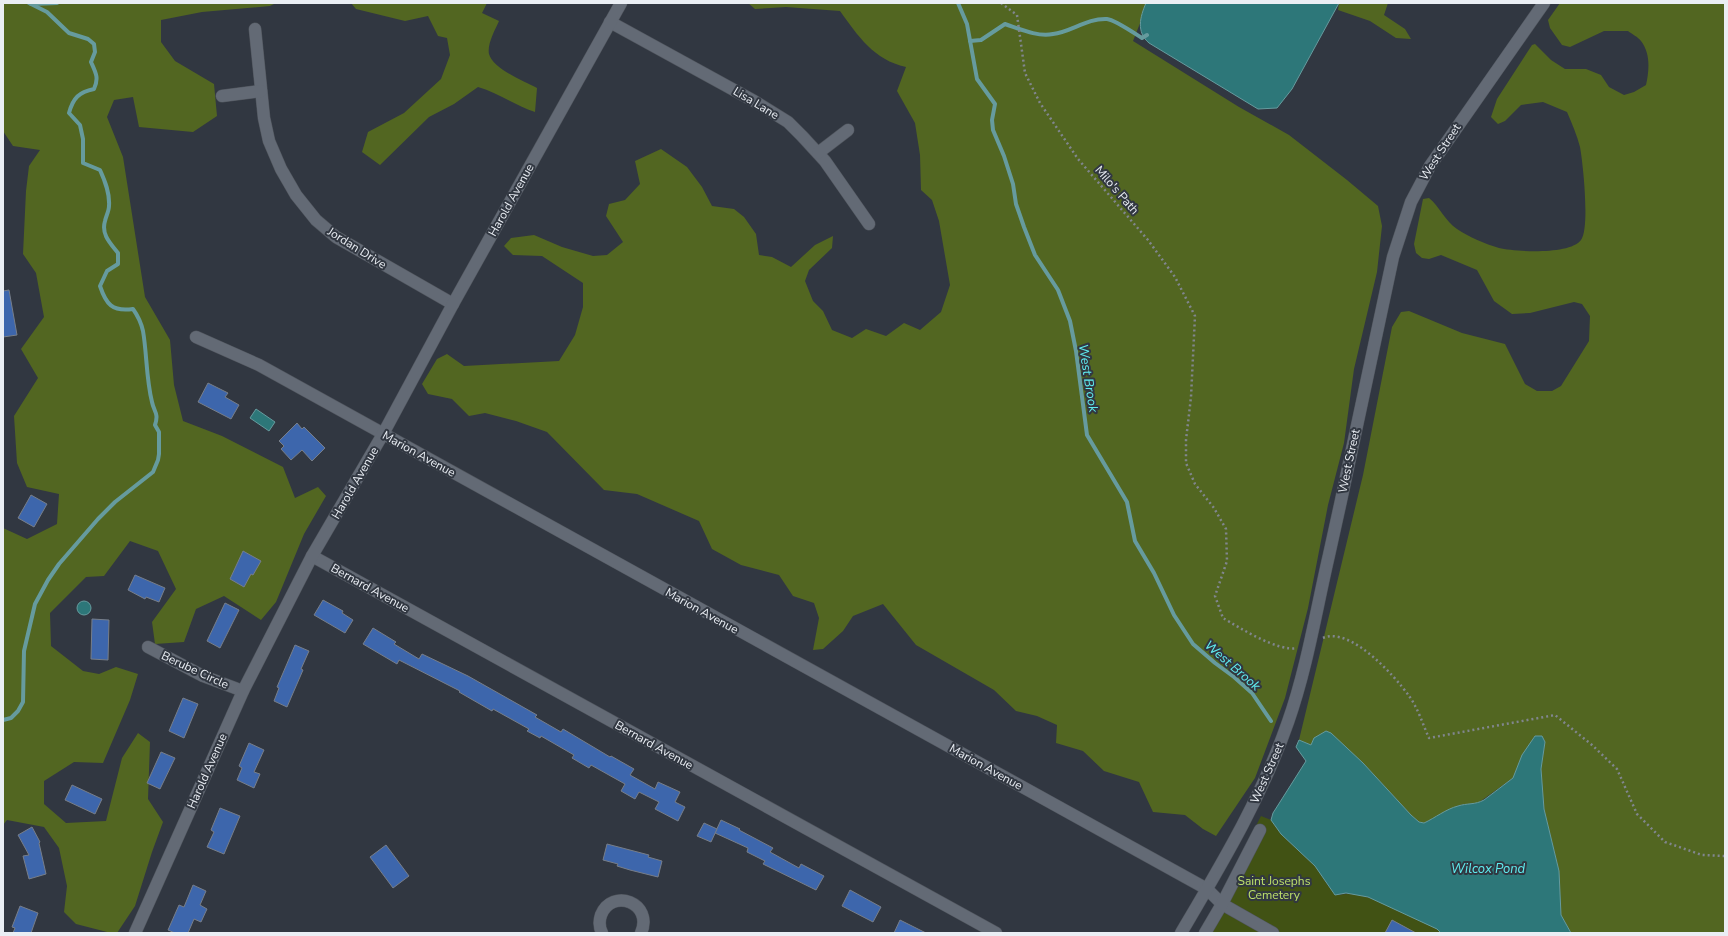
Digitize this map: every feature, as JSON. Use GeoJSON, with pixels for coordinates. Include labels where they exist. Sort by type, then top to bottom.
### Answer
{"type":"FeatureCollection","features":[{"type":"Feature","properties":{"kind":"street","name":"Harold Avenue"},"geometry":{"type":"LineString","coordinates":[[136,933],[243,691],[312,556],[383,434],[453,304],[621,3]]}},
{"type":"Feature","properties":{"kind":"street","name":"West Street"},"geometry":{"type":"LineString","coordinates":[[1181,933],[1245,819],[1271,766],[1294,704],[1309,645],[1393,258],[1407,212],[1419,185],[1436,156],[1544,3]]}},
{"type":"Feature","properties":{"kind":"street","name":"Lisa Lane"},"geometry":{"type":"LineString","coordinates":[[610,22],[774,112],[793,127],[818,153],[869,224]]}},
{"type":"Feature","properties":{"kind":"street","name":"Jordan Drive"},"geometry":{"type":"LineString","coordinates":[[255,29],[264,118],[269,141],[281,169],[296,195],[316,220],[336,237],[352,248],[453,304]]}},
{"type":"Feature","properties":{"kind":"street"},"geometry":{"type":"LineString","coordinates":[[222,96],[262,91]]}},
{"type":"Feature","properties":{"kind":"street"},"geometry":{"type":"LineString","coordinates":[[818,153],[848,130]]}},
{"type":"Feature","properties":{"kind":"street","name":"Marion Avenue"},"geometry":{"type":"LineString","coordinates":[[196,337],[259,365],[1207,889],[1222,904],[1273,933]]}},
{"type":"Feature","properties":{"kind":"street","name":"Bernard Avenue"},"geometry":{"type":"LineString","coordinates":[[312,556],[996,933]]}},
{"type":"Feature","properties":{"kind":"street","name":"Berube Circle"},"geometry":{"type":"LineString","coordinates":[[148,646],[203,676],[243,691]]}},
{"type":"Feature","properties":{"kind":"street"},"geometry":{"type":"LineString","coordinates":[[1205,933],[1222,904],[1260,830]]}},
{"type":"Feature","properties":{"kind":"street"},"geometry":{"type":"LineString","coordinates":[[602,933],[599,923],[603,910],[609,904],[623,900],[638,906],[642,913],[644,920],[641,933]]}},
{"type":"Feature","properties":{"kind":"path","name":"Milo's Path"},"geometry":{"type":"LineString","coordinates":[[1001,3],[1017,15],[1025,73],[1040,103],[1078,159],[1148,240],[1175,277],[1195,316],[1191,397],[1186,440],[1186,463],[1196,484],[1214,508],[1226,530],[1227,561],[1215,596],[1223,618],[1253,636],[1290,649],[1309,645],[1328,636],[1351,641],[1373,656],[1410,697],[1429,738],[1555,715],[1592,745],[1617,769],[1637,814],[1666,842],[1702,855],[1725,856]]}},
{"type":"Feature","properties":{"kind":"green space"},"geometry":{"type":"Polygon","coordinates":[[[3,3],[276,3],[270,6],[202,12],[161,20],[161,42],[175,61],[214,84],[217,116],[193,132],[139,127],[133,97],[114,100],[107,117],[123,157],[145,297],[170,340],[174,385],[183,421],[222,436],[283,467],[295,498],[318,487],[326,496],[304,534],[276,602],[261,620],[224,596],[196,609],[184,642],[155,644],[152,622],[176,589],[158,551],[130,541],[104,576],[86,577],[50,613],[51,646],[83,671],[99,674],[116,667],[138,674],[130,700],[103,763],[74,762],[44,781],[44,804],[66,823],[106,821],[122,758],[138,733],[150,742],[148,799],[163,822],[135,906],[117,933],[111,933],[76,924],[64,912],[67,886],[59,848],[44,827],[7,820],[3,825],[3,528],[27,539],[57,524],[59,494],[27,487],[17,463],[14,416],[38,378],[21,349],[44,317],[36,273],[23,254],[26,191],[29,166],[40,150],[13,146],[3,131],[3,3]]]}},
{"type":"Feature","properties":{"kind":"green space"},"geometry":{"type":"Polygon","coordinates":[[[351,3],[487,3],[482,13],[499,21],[490,42],[489,54],[496,65],[503,70],[537,88],[535,112],[493,92],[478,87],[454,104],[429,117],[380,165],[362,152],[368,132],[404,113],[441,79],[450,55],[447,38],[438,36],[428,16],[405,21],[356,9],[351,3]]]}},
{"type":"Feature","properties":{"kind":"green space"},"geometry":{"type":"Polygon","coordinates":[[[748,3],[1148,3],[1133,41],[1239,107],[1289,135],[1378,206],[1382,226],[1377,272],[1354,369],[1344,443],[1328,505],[1308,608],[1285,698],[1255,778],[1216,836],[1203,829],[1185,815],[1153,812],[1139,782],[1104,771],[1083,751],[1056,743],[1057,725],[1037,716],[1016,711],[994,690],[916,645],[883,604],[853,616],[843,631],[823,649],[813,650],[819,618],[814,603],[793,596],[779,575],[741,565],[712,549],[699,521],[637,494],[604,490],[547,432],[516,421],[485,413],[469,416],[452,399],[428,394],[422,384],[437,359],[447,354],[464,366],[559,361],[575,335],[583,307],[583,283],[542,256],[513,255],[504,246],[511,238],[534,235],[562,247],[593,256],[607,255],[623,242],[606,216],[609,204],[625,200],[640,184],[635,161],[661,149],[687,167],[702,187],[712,206],[734,209],[744,217],[756,234],[759,255],[772,257],[791,267],[815,245],[833,236],[832,248],[809,270],[805,281],[813,301],[823,311],[832,330],[852,338],[866,329],[886,336],[904,323],[920,330],[941,312],[950,285],[939,221],[932,200],[921,190],[920,155],[915,123],[897,91],[906,67],[895,64],[876,53],[860,38],[840,11],[786,7],[755,9],[748,3]]]}},
{"type":"Feature","properties":{"kind":"green space"},"geometry":{"type":"Polygon","coordinates":[[[1339,3],[1388,3],[1384,15],[1405,29],[1411,39],[1396,38],[1370,21],[1338,10],[1339,3]]]}},
{"type":"Feature","properties":{"kind":"green space"},"geometry":{"type":"Polygon","coordinates":[[[1560,3],[1725,3],[1725,933],[1571,933],[1561,915],[1559,871],[1544,809],[1541,769],[1545,742],[1534,737],[1513,778],[1478,803],[1460,805],[1424,823],[1419,822],[1411,815],[1363,763],[1326,731],[1311,745],[1299,740],[1363,475],[1392,327],[1401,312],[1409,311],[1462,333],[1505,344],[1525,384],[1537,391],[1552,391],[1561,386],[1589,341],[1590,316],[1582,304],[1574,302],[1530,313],[1512,314],[1494,301],[1477,270],[1441,255],[1429,259],[1422,258],[1416,253],[1414,244],[1423,199],[1429,198],[1449,222],[1457,229],[1477,240],[1499,248],[1517,251],[1555,250],[1575,245],[1581,240],[1584,233],[1585,223],[1583,167],[1579,143],[1567,112],[1543,102],[1521,105],[1505,121],[1498,124],[1491,117],[1497,99],[1532,45],[1535,44],[1551,60],[1565,69],[1586,69],[1601,75],[1609,87],[1624,95],[1634,92],[1646,85],[1648,74],[1648,57],[1641,41],[1628,31],[1604,31],[1570,47],[1562,45],[1550,28],[1548,20],[1560,3]]]}},
{"type":"Feature","properties":{"kind":"green space","name":"Saint Josephs Cemetery"},"geometry":{"type":"Polygon","coordinates":[[[1261,816],[1271,820],[1281,834],[1315,866],[1329,887],[1339,895],[1349,894],[1361,896],[1388,905],[1437,929],[1441,933],[1199,933],[1261,816]]]}},
{"type":"Feature","properties":{"kind":"water"},"geometry":{"type":"Polygon","coordinates":[[[1146,3],[1339,3],[1292,89],[1277,108],[1258,109],[1149,43],[1142,34],[1140,24],[1146,3]]]}},
{"type":"Feature","properties":{"kind":"water"},"geometry":{"type":"Polygon","coordinates":[[[256,409],[275,422],[269,431],[250,418],[256,409]]]}},
{"type":"Feature","properties":{"kind":"water"},"geometry":{"type":"Polygon","coordinates":[[[81,601],[87,601],[91,605],[91,611],[87,615],[81,615],[77,611],[77,605],[81,601]]]}},
{"type":"Feature","properties":{"kind":"water","name":"Wilcox Pond"},"geometry":{"type":"Polygon","coordinates":[[[1326,731],[1331,733],[1363,763],[1411,815],[1419,822],[1424,823],[1454,807],[1477,803],[1484,800],[1513,778],[1522,755],[1535,736],[1542,736],[1545,742],[1541,769],[1544,809],[1559,871],[1561,915],[1571,933],[1441,933],[1437,929],[1368,897],[1346,893],[1335,895],[1315,866],[1281,834],[1271,820],[1273,813],[1306,761],[1296,747],[1299,740],[1311,745],[1314,738],[1326,731]]]}},
{"type":"Feature","properties":{"kind":"building"},"geometry":{"type":"Polygon","coordinates":[[[9,290],[17,335],[3,337],[3,291],[9,290]]]}},
{"type":"Feature","properties":{"kind":"building"},"geometry":{"type":"Polygon","coordinates":[[[208,383],[228,393],[225,397],[239,405],[231,419],[198,402],[208,383]]]}},
{"type":"Feature","properties":{"kind":"building"},"geometry":{"type":"Polygon","coordinates":[[[297,423],[302,429],[304,427],[325,448],[312,461],[302,450],[291,460],[281,449],[284,446],[279,441],[297,423]]]}},
{"type":"Feature","properties":{"kind":"building"},"geometry":{"type":"Polygon","coordinates":[[[31,495],[47,504],[34,527],[18,518],[31,495]]]}},
{"type":"Feature","properties":{"kind":"building"},"geometry":{"type":"Polygon","coordinates":[[[243,551],[261,561],[253,575],[251,574],[244,587],[230,579],[243,551]]]}},
{"type":"Feature","properties":{"kind":"building"},"geometry":{"type":"Polygon","coordinates":[[[135,575],[165,588],[159,602],[146,597],[145,599],[128,590],[135,575]]]}},
{"type":"Feature","properties":{"kind":"building"},"geometry":{"type":"Polygon","coordinates":[[[323,600],[343,611],[342,613],[353,620],[345,633],[314,615],[323,600]]]}},
{"type":"Feature","properties":{"kind":"building"},"geometry":{"type":"Polygon","coordinates":[[[225,603],[239,610],[220,648],[207,641],[225,603]]]}},
{"type":"Feature","properties":{"kind":"building"},"geometry":{"type":"Polygon","coordinates":[[[92,619],[109,620],[108,660],[91,659],[92,619]]]}},
{"type":"Feature","properties":{"kind":"building"},"geometry":{"type":"Polygon","coordinates":[[[373,628],[396,642],[394,644],[419,659],[422,654],[468,676],[537,715],[535,717],[561,732],[563,729],[610,757],[611,756],[634,769],[630,775],[655,789],[658,782],[680,792],[675,802],[685,807],[678,821],[655,809],[659,802],[639,792],[635,799],[621,791],[625,784],[591,765],[589,768],[572,758],[574,755],[541,736],[540,738],[527,731],[529,729],[493,709],[492,711],[459,692],[460,691],[399,660],[397,664],[363,644],[373,628]]]}},
{"type":"Feature","properties":{"kind":"building"},"geometry":{"type":"Polygon","coordinates":[[[295,645],[309,651],[301,669],[303,670],[287,707],[274,701],[279,688],[277,687],[295,645]]]}},
{"type":"Feature","properties":{"kind":"building"},"geometry":{"type":"Polygon","coordinates":[[[183,698],[198,704],[184,738],[169,731],[183,698]]]}},
{"type":"Feature","properties":{"kind":"building"},"geometry":{"type":"Polygon","coordinates":[[[249,743],[264,750],[254,772],[260,774],[254,788],[237,780],[242,768],[239,766],[249,743]]]}},
{"type":"Feature","properties":{"kind":"building"},"geometry":{"type":"Polygon","coordinates":[[[161,752],[175,758],[160,789],[147,783],[161,752]]]}},
{"type":"Feature","properties":{"kind":"building"},"geometry":{"type":"Polygon","coordinates":[[[72,785],[102,799],[95,814],[65,800],[72,785]]]}},
{"type":"Feature","properties":{"kind":"building"},"geometry":{"type":"Polygon","coordinates":[[[220,808],[240,816],[224,854],[207,847],[214,832],[211,830],[220,808]]]}},
{"type":"Feature","properties":{"kind":"building"},"geometry":{"type":"Polygon","coordinates":[[[721,820],[773,848],[770,852],[799,868],[801,864],[824,876],[816,890],[763,864],[765,861],[747,852],[748,848],[715,833],[721,820]]]}},
{"type":"Feature","properties":{"kind":"building"},"geometry":{"type":"Polygon","coordinates":[[[704,823],[717,829],[711,842],[697,836],[704,823]]]}},
{"type":"Feature","properties":{"kind":"building"},"geometry":{"type":"Polygon","coordinates":[[[32,827],[40,842],[46,874],[29,879],[23,856],[29,855],[18,835],[32,827]]]}},
{"type":"Feature","properties":{"kind":"building"},"geometry":{"type":"Polygon","coordinates":[[[607,844],[649,855],[648,857],[662,861],[658,877],[617,866],[618,864],[603,860],[607,844]]]}},
{"type":"Feature","properties":{"kind":"building"},"geometry":{"type":"Polygon","coordinates":[[[386,845],[409,876],[393,888],[370,857],[386,845]]]}},
{"type":"Feature","properties":{"kind":"building"},"geometry":{"type":"Polygon","coordinates":[[[193,885],[206,891],[200,905],[207,909],[201,922],[194,919],[188,933],[175,933],[168,930],[179,905],[184,907],[193,885]]]}},
{"type":"Feature","properties":{"kind":"building"},"geometry":{"type":"Polygon","coordinates":[[[850,890],[881,907],[873,922],[842,906],[850,890]]]}},
{"type":"Feature","properties":{"kind":"building"},"geometry":{"type":"Polygon","coordinates":[[[20,906],[38,913],[31,933],[13,933],[15,928],[12,927],[20,906]]]}},
{"type":"Feature","properties":{"kind":"building"},"geometry":{"type":"Polygon","coordinates":[[[900,920],[926,933],[894,933],[900,920]]]}},
{"type":"Feature","properties":{"kind":"building"},"geometry":{"type":"Polygon","coordinates":[[[1392,920],[1416,933],[1385,933],[1392,920]]]}},
{"type":"Feature","properties":{"kind":"waterway"},"geometry":{"type":"LineString","coordinates":[[3,720],[11,718],[18,711],[23,702],[24,651],[35,604],[48,580],[59,564],[98,519],[115,502],[153,472],[159,454],[159,432],[155,425],[156,415],[150,393],[141,325],[133,309],[120,309],[111,305],[105,298],[100,286],[107,271],[118,264],[118,253],[107,238],[104,230],[105,221],[109,210],[109,196],[107,187],[100,170],[83,163],[83,139],[80,125],[69,113],[72,103],[77,96],[94,89],[96,85],[96,76],[91,62],[95,52],[94,44],[88,39],[69,33],[47,12],[29,3]]}},
{"type":"Feature","properties":{"kind":"waterway","name":"West Brook"},"geometry":{"type":"LineString","coordinates":[[31,4],[57,3]]}},
{"type":"Feature","properties":{"kind":"waterway","name":"West Brook"},"geometry":{"type":"LineString","coordinates":[[958,3],[967,24],[977,79],[995,104],[992,120],[993,130],[1004,156],[1013,184],[1016,204],[1024,227],[1035,255],[1058,290],[1070,321],[1076,351],[1087,435],[1127,502],[1135,541],[1154,573],[1174,615],[1193,644],[1252,693],[1271,721]]}},
{"type":"Feature","properties":{"kind":"waterway"},"geometry":{"type":"LineString","coordinates":[[970,41],[981,40],[1005,24],[1029,32],[1047,35],[1060,33],[1100,19],[1107,19],[1119,24],[1142,38],[1147,35]]}}]}
